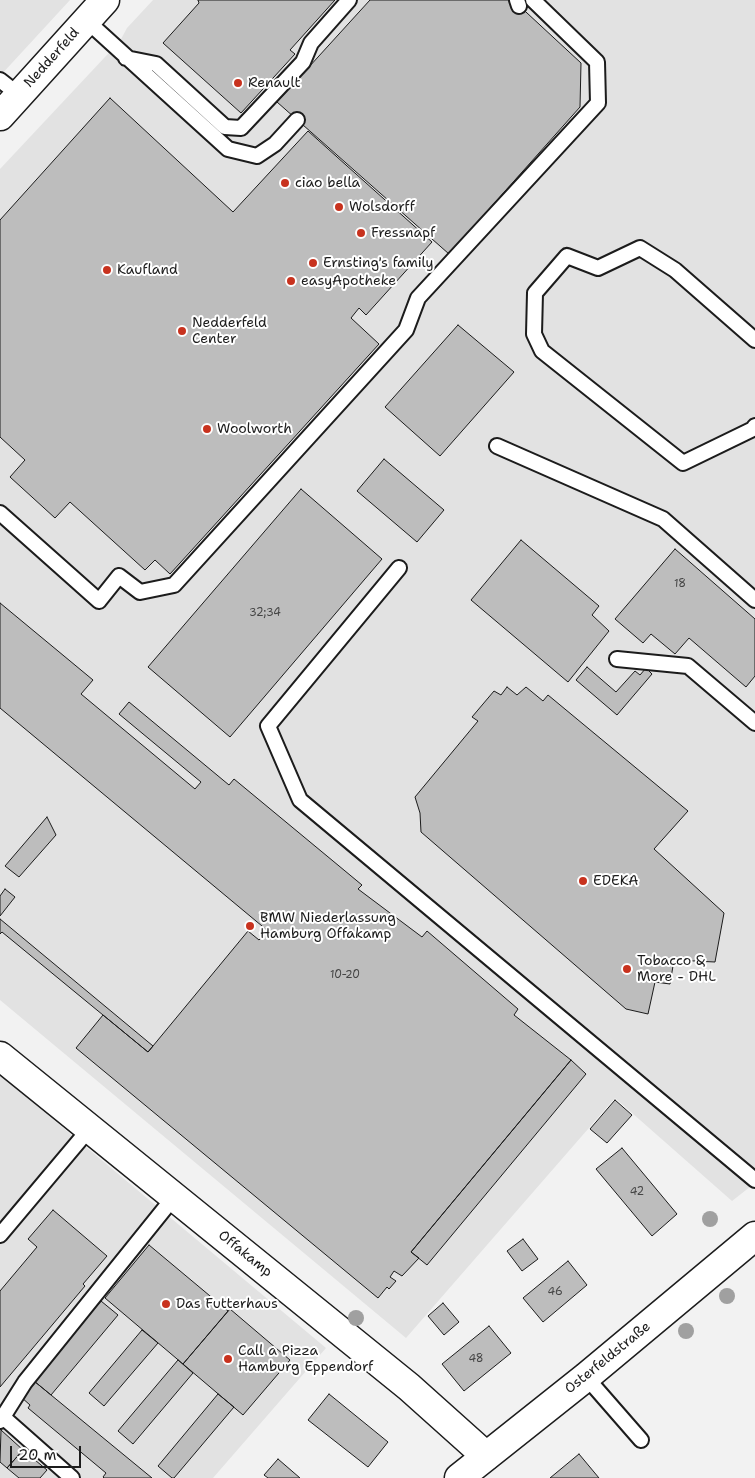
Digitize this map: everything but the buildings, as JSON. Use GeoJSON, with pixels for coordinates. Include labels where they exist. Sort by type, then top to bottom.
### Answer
{"type":"FeatureCollection","features":[{"type":"Feature","properties":{"kind":"street","name":"Nedderfeld"},"geometry":{"type":"LineString","coordinates":[[0,116],[9,88],[86,20],[105,0]]}},
{"type":"Feature","properties":{"kind":"street","name":"Offakamp"},"geometry":{"type":"LineString","coordinates":[[0,1056],[409,1387],[486,1456]]}},
{"type":"Feature","properties":{"kind":"street","name":"Osterfeldstraße"},"geometry":{"type":"LineString","coordinates":[[459,1478],[586,1377],[755,1236]]}},
{"type":"Feature","properties":{"kind":"lane"},"geometry":{"type":"LineString","coordinates":[[126,58],[156,64],[225,127],[241,128],[303,62],[310,43],[349,0]]}},
{"type":"Feature","properties":{"kind":"lane"},"geometry":{"type":"LineString","coordinates":[[0,513],[99,601],[119,576],[140,592],[174,584],[406,330],[418,298],[598,103],[597,62],[533,0]]}},
{"type":"Feature","properties":{"kind":"lane"},"geometry":{"type":"LineString","coordinates":[[86,20],[228,149],[258,156],[275,144],[297,120]]}},
{"type":"Feature","properties":{"kind":"lane"},"geometry":{"type":"LineString","coordinates":[[755,340],[675,270],[640,248],[598,268],[567,256],[536,293],[534,334],[542,351],[683,463],[753,429],[755,426]]}},
{"type":"Feature","properties":{"kind":"lane"},"geometry":{"type":"LineString","coordinates":[[497,446],[663,519],[755,600]]}},
{"type":"Feature","properties":{"kind":"lane"},"geometry":{"type":"LineString","coordinates":[[399,568],[268,726],[300,800],[755,1180]]}},
{"type":"Feature","properties":{"kind":"lane"},"geometry":{"type":"LineString","coordinates":[[618,659],[688,666],[755,723]]}},
{"type":"Feature","properties":{"kind":"lane"},"geometry":{"type":"LineString","coordinates":[[0,1235],[90,1128]]}},
{"type":"Feature","properties":{"kind":"lane"},"geometry":{"type":"LineString","coordinates":[[72,1478],[1,1419],[26,1382],[174,1197]]}},
{"type":"Feature","properties":{"kind":"lane"},"geometry":{"type":"LineString","coordinates":[[586,1377],[641,1440]]}},
{"type":"Feature","properties":{"kind":"shaded area"},"geometry":{"type":"Polygon","coordinates":[[[0,0],[70,0],[0,76],[0,0]]]}},
{"type":"Feature","properties":{"kind":"shaded area"},"geometry":{"type":"Polygon","coordinates":[[[153,0],[755,0],[755,1183],[732,1201],[615,1098],[406,1338],[0,1000],[0,169],[120,41],[127,28],[153,0]]]}},
{"type":"Feature","properties":{"kind":"shaded area"},"geometry":{"type":"Polygon","coordinates":[[[0,1075],[326,1348],[213,1478],[0,1478],[0,1075]]]}},
{"type":"Feature","properties":{"kind":"place","name":"Renault"},"geometry":{"type":"Point","coordinates":[238,83]}},
{"type":"Feature","properties":{"kind":"place","name":"ciao bella"},"geometry":{"type":"Point","coordinates":[285,183]}},
{"type":"Feature","properties":{"kind":"place","name":"Wolsdorff"},"geometry":{"type":"Point","coordinates":[339,207]}},
{"type":"Feature","properties":{"kind":"place","name":"Fressnapf"},"geometry":{"type":"Point","coordinates":[361,233]}},
{"type":"Feature","properties":{"kind":"place","name":"Ernsting's family"},"geometry":{"type":"Point","coordinates":[313,263]}},
{"type":"Feature","properties":{"kind":"place","name":"Kaufland"},"geometry":{"type":"Point","coordinates":[107,270]}},
{"type":"Feature","properties":{"kind":"place","name":"easyApotheke"},"geometry":{"type":"Point","coordinates":[291,281]}},
{"type":"Feature","properties":{"kind":"place","name":"Nedderfeld Center"},"geometry":{"type":"Point","coordinates":[182,331]}},
{"type":"Feature","properties":{"kind":"place","name":"Woolworth"},"geometry":{"type":"Point","coordinates":[207,429]}},
{"type":"Feature","properties":{"kind":"place","name":"EDEKA"},"geometry":{"type":"Point","coordinates":[583,881]}},
{"type":"Feature","properties":{"kind":"place","name":"BMW Niederlassung Hamburg Offakamp"},"geometry":{"type":"Point","coordinates":[250,926]}},
{"type":"Feature","properties":{"kind":"place","name":"Tobacco & More - DHL"},"geometry":{"type":"Point","coordinates":[627,969]}},
{"type":"Feature","properties":{"kind":"place","name":"Das Futterhaus"},"geometry":{"type":"Point","coordinates":[166,1304]}},
{"type":"Feature","properties":{"kind":"place","name":"Call a Pizza Hamburg Eppendorf"},"geometry":{"type":"Point","coordinates":[228,1359]}}]}
